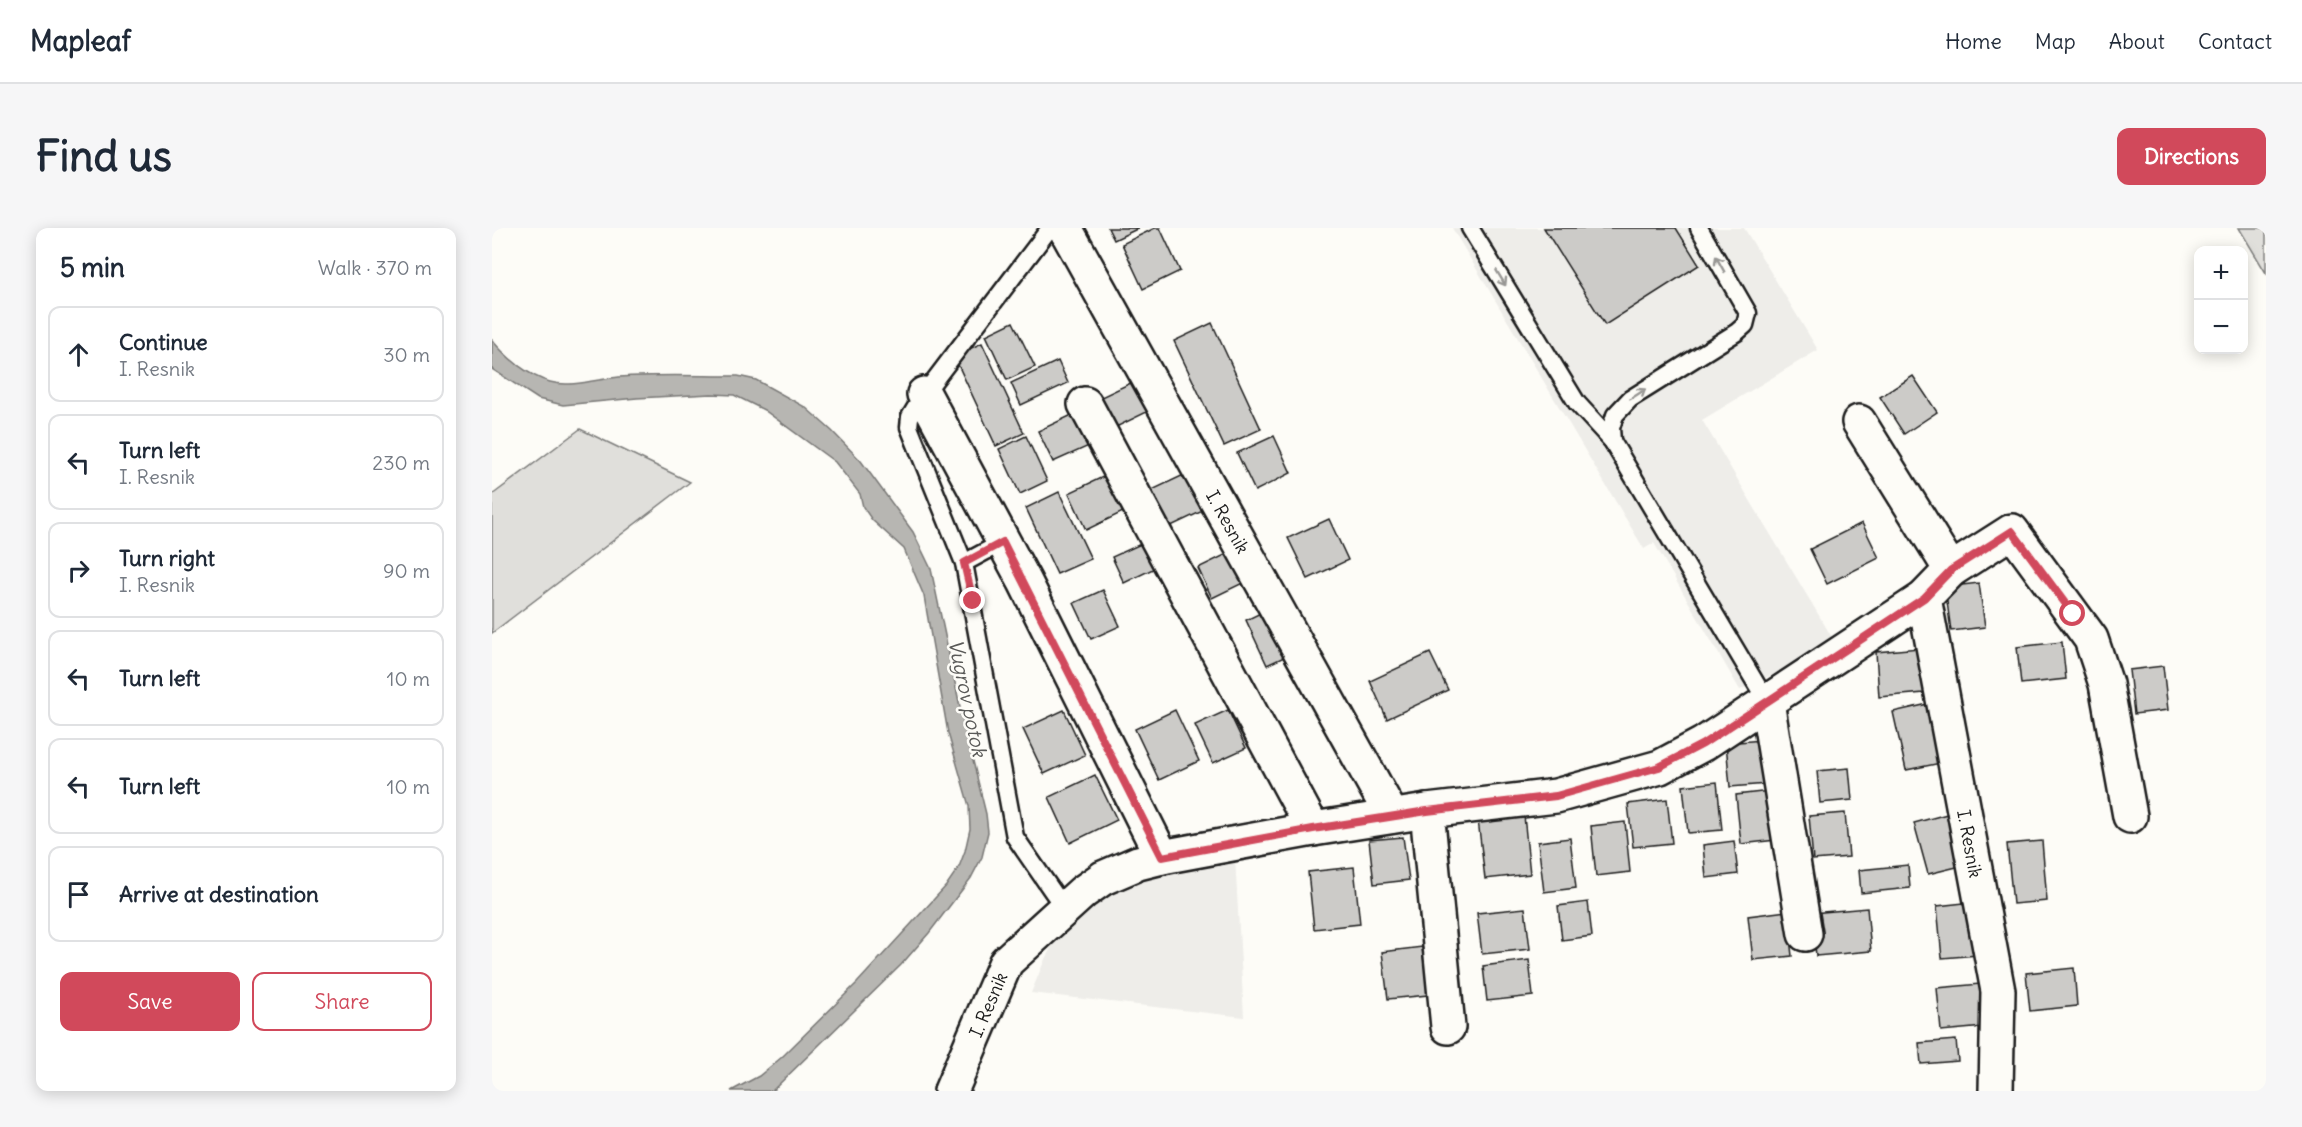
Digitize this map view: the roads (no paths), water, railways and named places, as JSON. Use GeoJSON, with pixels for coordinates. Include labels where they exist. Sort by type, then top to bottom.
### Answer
{"type":"FeatureCollection","features":[{"type":"Feature","properties":{"kind":"street","name":"I. Resnik"},"geometry":{"type":"LineString","coordinates":[[1065,228],[1392,816]]}},
{"type":"Feature","properties":{"kind":"street"},"geometry":{"type":"LineString","coordinates":[[924,394],[1003,542],[1162,857]]}},
{"type":"Feature","properties":{"kind":"street"},"geometry":{"type":"LineString","coordinates":[[1085,404],[1313,829]]}},
{"type":"Feature","properties":{"kind":"street"},"geometry":{"type":"LineString","coordinates":[[1859,422],[1951,570]]}},
{"type":"Feature","properties":{"kind":"street","name":"I. Resnik"},"geometry":{"type":"LineString","coordinates":[[951,1091],[1006,962],[1064,908],[1103,878],[1138,863],[1162,857],[1392,816],[1556,796],[1659,767],[1703,744],[1924,598],[1951,570],[2012,531],[2091,639],[2106,684],[2130,816]]}},
{"type":"Feature","properties":{"kind":"street","name":"I. Resnik"},"geometry":{"type":"LineString","coordinates":[[1924,598],[1998,991],[1996,1091]]}},
{"type":"Feature","properties":{"kind":"street"},"geometry":{"type":"LineString","coordinates":[[1767,702],[1805,934]]}},
{"type":"Feature","properties":{"kind":"street"},"geometry":{"type":"LineString","coordinates":[[1427,811],[1448,1027]]}},
{"type":"Feature","properties":{"kind":"lane"},"geometry":{"type":"LineString","coordinates":[[1050,228],[924,394],[910,417],[909,427],[964,563],[1015,837],[1064,908]]}},
{"type":"Feature","properties":{"kind":"lane"},"geometry":{"type":"LineString","coordinates":[[1470,228],[1576,403],[1612,441],[1767,702]]}},
{"type":"Feature","properties":{"kind":"lane"},"geometry":{"type":"LineString","coordinates":[[1612,441],[1611,428],[1615,415],[1630,399],[1745,325],[1748,314],[1699,228]]}},
{"type":"Feature","properties":{"kind":"lane"},"geometry":{"type":"LineString","coordinates":[[964,563],[1003,542]]}},
{"type":"Feature","properties":{"kind":"water label","name":"Vugrov potok"},"geometry":{"type":"Point","coordinates":[968,698]}}]}
